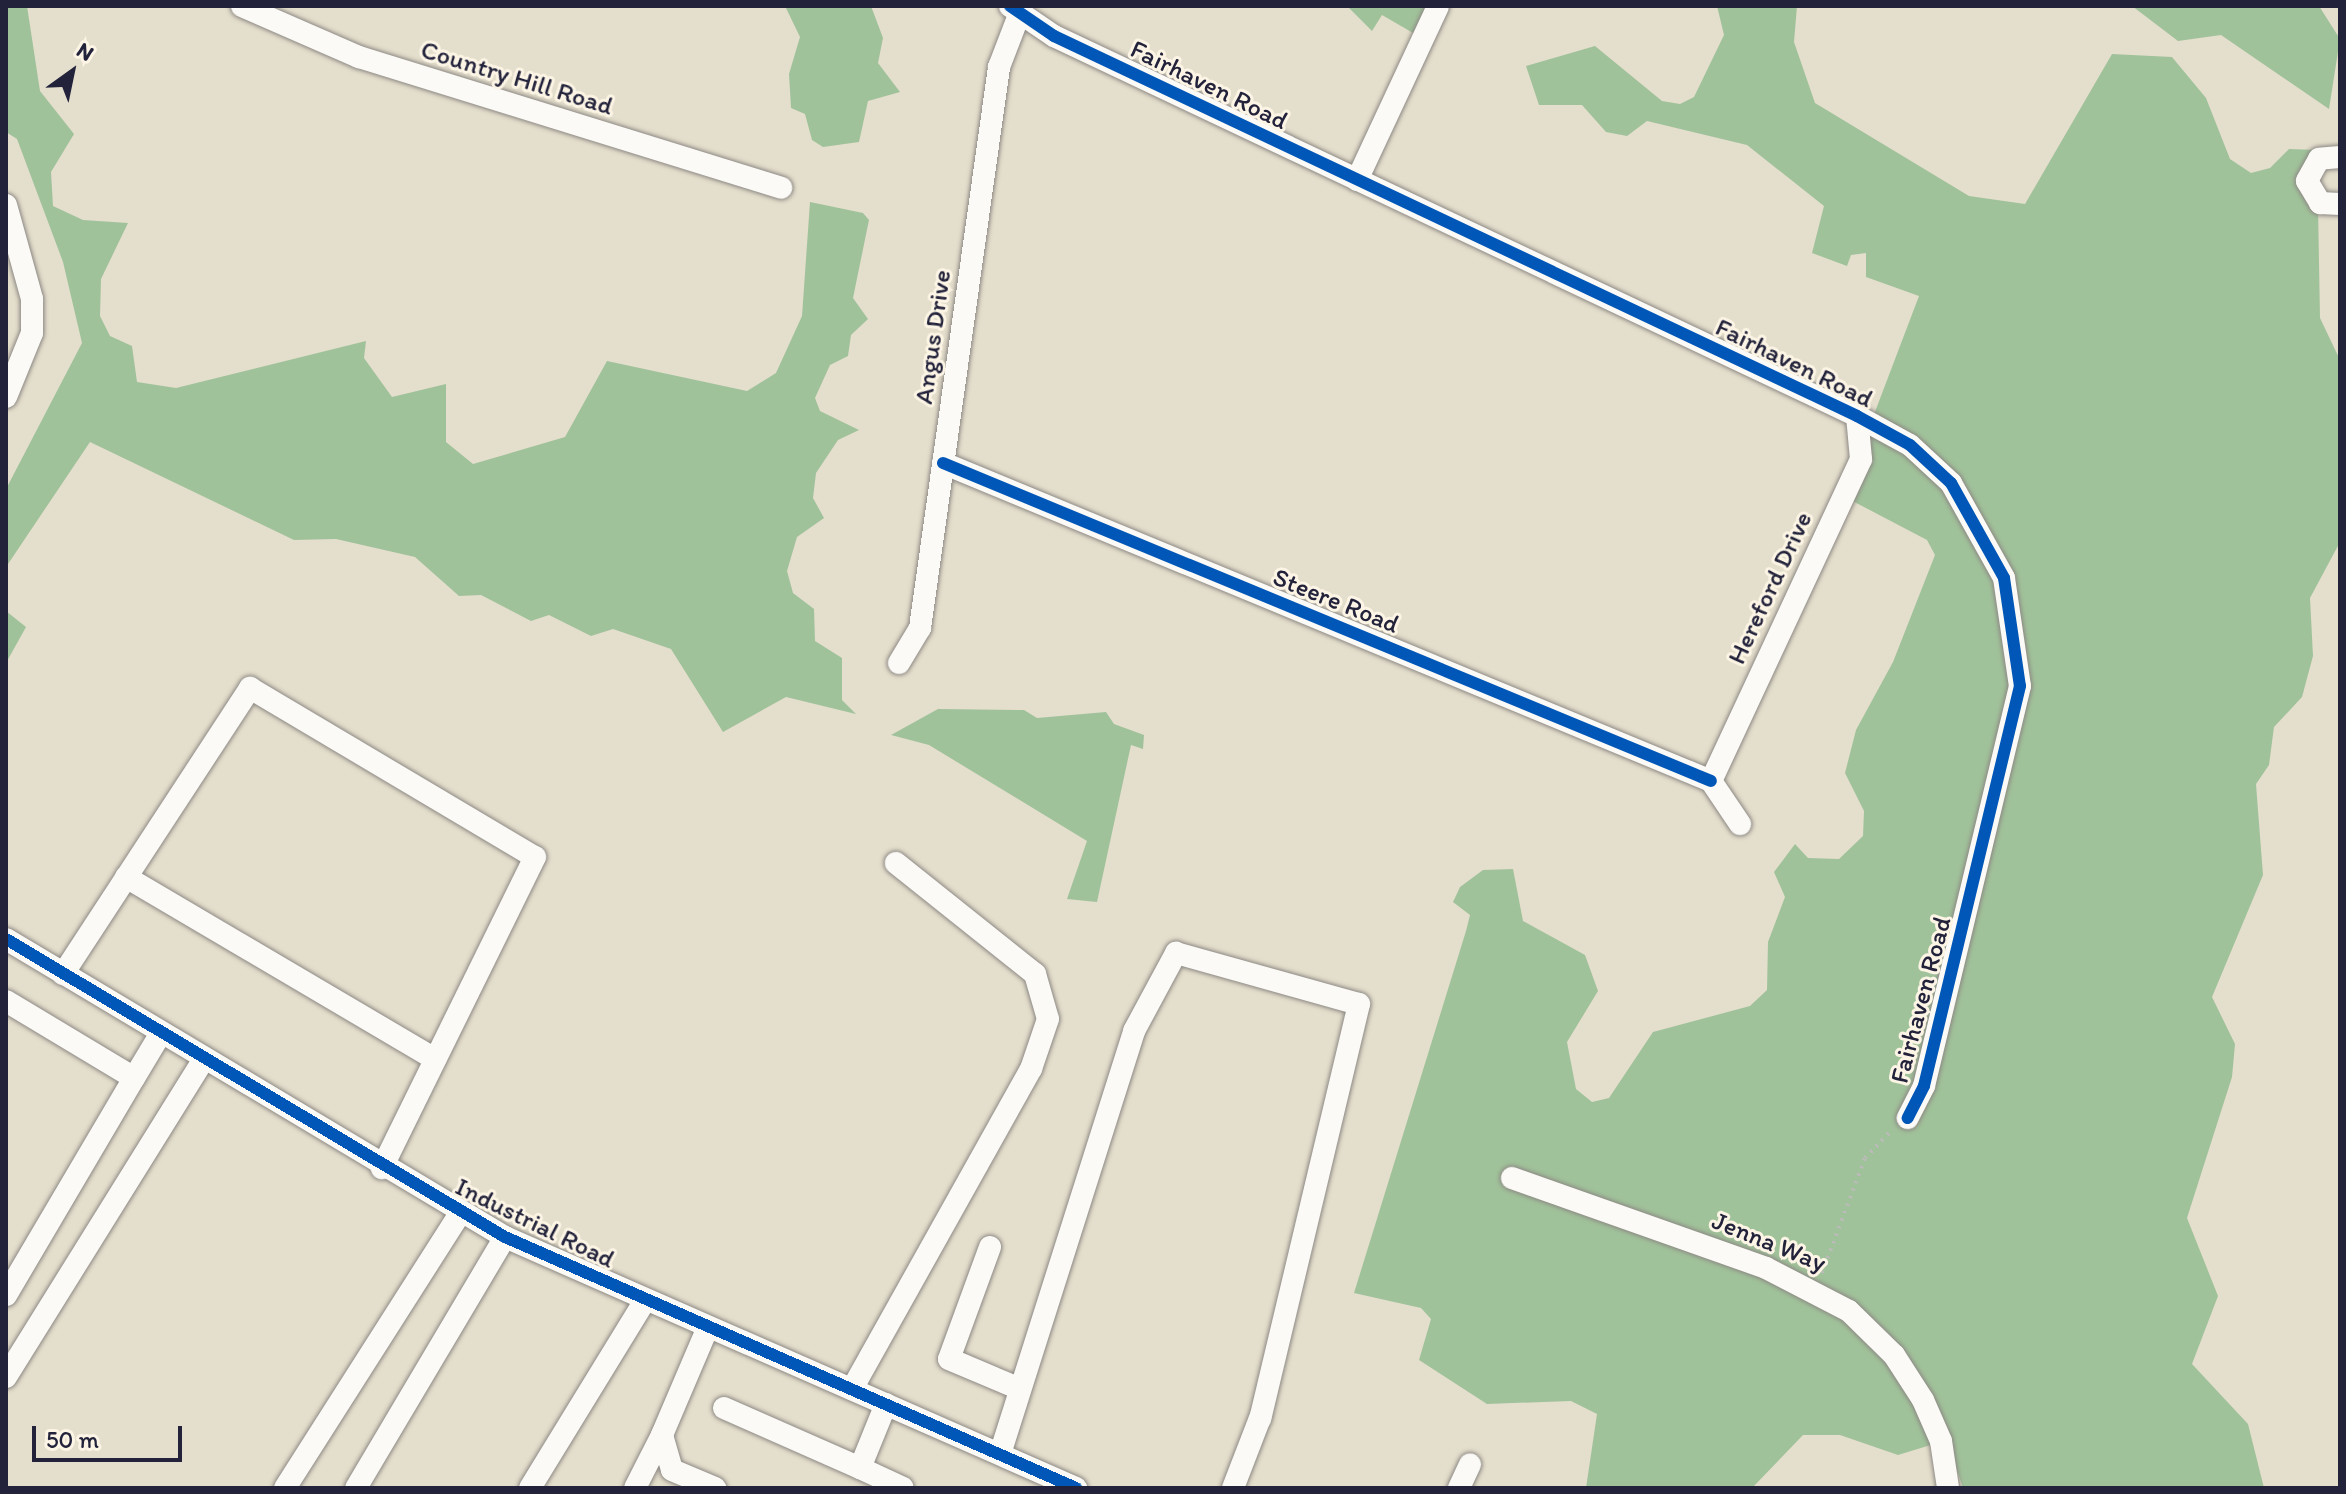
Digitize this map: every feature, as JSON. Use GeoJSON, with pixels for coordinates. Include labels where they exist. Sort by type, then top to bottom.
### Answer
{"type":"FeatureCollection","features":[{"type":"Feature","properties":{"kind":"street","name":"Country Hill Road"},"geometry":{"type":"LineString","coordinates":[[242,6],[359,57],[781,188]]}},
{"type":"Feature","properties":{"kind":"street"},"geometry":{"type":"LineString","coordinates":[[1357,180],[1438,6]]}},
{"type":"Feature","properties":{"kind":"street","name":"Fairhaven Road"},"geometry":{"type":"LineString","coordinates":[[1014,10],[1357,180],[1857,416],[1910,445],[1971,510],[2004,578],[2020,654],[2007,748],[1924,1086],[1908,1118]]}},
{"type":"Feature","properties":{"kind":"street","name":"Angus Drive"},"geometry":{"type":"LineString","coordinates":[[899,663],[920,628],[999,67],[1014,10]]}},
{"type":"Feature","properties":{"kind":"street"},"geometry":{"type":"LineString","coordinates":[[2340,157],[2319,159],[2307,181],[2320,203],[2340,204]]}},
{"type":"Feature","properties":{"kind":"street"},"geometry":{"type":"LineString","coordinates":[[6,205],[32,310],[32,333],[6,397]]}},
{"type":"Feature","properties":{"kind":"street","name":"Hereford Drive"},"geometry":{"type":"LineString","coordinates":[[1711,781],[1861,459],[1857,416]]}},
{"type":"Feature","properties":{"kind":"street","name":"Steere Road"},"geometry":{"type":"LineString","coordinates":[[943,463],[1711,781]]}},
{"type":"Feature","properties":{"kind":"street"},"geometry":{"type":"LineString","coordinates":[[63,974],[250,688],[535,857],[382,1168]]}},
{"type":"Feature","properties":{"kind":"street"},"geometry":{"type":"LineString","coordinates":[[1711,781],[1740,824]]}},
{"type":"Feature","properties":{"kind":"street"},"geometry":{"type":"LineString","coordinates":[[852,1389],[1031,1069],[1048,1019],[1035,974],[896,863]]}},
{"type":"Feature","properties":{"kind":"street"},"geometry":{"type":"LineString","coordinates":[[126,877],[435,1059]]}},
{"type":"Feature","properties":{"kind":"street","name":"Industrial Road"},"geometry":{"type":"LineString","coordinates":[[6,939],[382,1168],[505,1237],[1076,1488]]}},
{"type":"Feature","properties":{"kind":"street"},"geometry":{"type":"LineString","coordinates":[[1000,1454],[1134,1031],[1176,953],[1359,1004],[1260,1418],[1233,1488]]}},
{"type":"Feature","properties":{"kind":"street"},"geometry":{"type":"LineString","coordinates":[[6,1001],[134,1078]]}},
{"type":"Feature","properties":{"kind":"street"},"geometry":{"type":"LineString","coordinates":[[6,1295],[161,1033]]}},
{"type":"Feature","properties":{"kind":"street"},"geometry":{"type":"LineString","coordinates":[[6,1377],[203,1060]]}},
{"type":"Feature","properties":{"kind":"street","name":"Jenna Way"},"geometry":{"type":"LineString","coordinates":[[1512,1178],[1816,1289],[1894,1355],[1941,1441],[1948,1488]]}},
{"type":"Feature","properties":{"kind":"street"},"geometry":{"type":"LineString","coordinates":[[285,1488],[460,1213]]}},
{"type":"Feature","properties":{"kind":"street"},"geometry":{"type":"LineString","coordinates":[[356,1488],[505,1237]]}},
{"type":"Feature","properties":{"kind":"street"},"geometry":{"type":"LineString","coordinates":[[990,1247],[949,1359],[1020,1389]]}},
{"type":"Feature","properties":{"kind":"street"},"geometry":{"type":"LineString","coordinates":[[530,1488],[645,1300]]}},
{"type":"Feature","properties":{"kind":"street"},"geometry":{"type":"LineString","coordinates":[[635,1488],[663,1433],[708,1327]]}},
{"type":"Feature","properties":{"kind":"street"},"geometry":{"type":"LineString","coordinates":[[860,1468],[886,1404]]}},
{"type":"Feature","properties":{"kind":"street"},"geometry":{"type":"LineString","coordinates":[[724,1408],[903,1488]]}},
{"type":"Feature","properties":{"kind":"street"},"geometry":{"type":"LineString","coordinates":[[663,1433],[672,1470],[715,1488]]}},
{"type":"Feature","properties":{"kind":"street"},"geometry":{"type":"LineString","coordinates":[[1459,1488],[1470,1464]]}},
{"type":"Feature","properties":{"kind":"path"},"geometry":{"type":"LineString","coordinates":[[1816,1289],[1865,1158],[1908,1118]]}},
{"type":"Feature","properties":{"kind":"green space"},"geometry":{"type":"Polygon","coordinates":[[[6,6],[27,6],[40,91],[74,134],[51,172],[53,206],[83,220],[128,223],[101,279],[100,316],[110,336],[132,346],[137,382],[176,388],[366,341],[364,358],[392,397],[446,384],[446,442],[473,464],[565,437],[607,361],[747,391],[776,373],[802,316],[810,202],[863,213],[869,220],[853,298],[868,319],[851,335],[848,356],[830,365],[815,398],[820,411],[859,430],[838,440],[816,473],[813,498],[824,518],[797,537],[787,571],[793,593],[814,609],[815,641],[842,658],[842,700],[856,714],[786,697],[723,732],[671,649],[613,629],[591,636],[549,615],[531,621],[481,595],[459,596],[415,557],[336,539],[294,540],[90,442],[6,567],[6,489],[82,343],[63,262],[17,139],[6,132],[6,6]]]}},
{"type":"Feature","properties":{"kind":"green space"},"geometry":{"type":"Polygon","coordinates":[[[785,6],[871,6],[883,38],[878,63],[900,92],[868,101],[859,142],[823,147],[812,140],[805,114],[791,108],[789,74],[800,37],[785,6]]]}},
{"type":"Feature","properties":{"kind":"green space"},"geometry":{"type":"Polygon","coordinates":[[[1347,6],[1436,6],[1420,37],[1382,15],[1372,31],[1347,6]]]}},
{"type":"Feature","properties":{"kind":"green space"},"geometry":{"type":"Polygon","coordinates":[[[1717,6],[1797,6],[1794,42],[1815,103],[1969,196],[2025,204],[2112,54],[2172,57],[2206,98],[2230,159],[2251,173],[2270,168],[2289,149],[2317,150],[2320,318],[2340,360],[2340,542],[2310,598],[2313,656],[2302,697],[2274,727],[2269,765],[2256,784],[2263,875],[2212,997],[2235,1044],[2232,1077],[2187,1218],[2218,1296],[2192,1364],[2248,1424],[2264,1488],[1963,1488],[1947,1440],[1898,1455],[1840,1435],[1803,1435],[1752,1488],[1586,1488],[1597,1414],[1571,1401],[1487,1404],[1419,1360],[1431,1319],[1421,1308],[1354,1293],[1466,931],[1470,915],[1453,902],[1460,887],[1483,870],[1513,869],[1523,921],[1585,955],[1598,991],[1567,1042],[1576,1089],[1592,1102],[1609,1098],[1653,1032],[1750,1006],[1767,990],[1768,942],[1785,897],[1774,872],[1795,844],[1808,858],[1839,859],[1863,836],[1864,811],[1845,773],[1856,730],[1893,662],[1935,555],[1927,540],[1843,496],[1919,296],[1866,277],[1866,253],[1851,255],[1847,266],[1812,253],[1824,206],[1747,145],[1647,121],[1627,136],[1606,132],[1582,105],[1539,105],[1526,66],[1595,46],[1662,101],[1680,104],[1694,97],[1724,35],[1717,6]]]}},
{"type":"Feature","properties":{"kind":"green space"},"geometry":{"type":"Polygon","coordinates":[[[2132,6],[2319,6],[2340,39],[2329,109],[2221,35],[2178,41],[2132,6]]]}},
{"type":"Feature","properties":{"kind":"green space"},"geometry":{"type":"Polygon","coordinates":[[[6,611],[26,627],[6,663],[6,611]]]}},
{"type":"Feature","properties":{"kind":"green space"},"geometry":{"type":"Polygon","coordinates":[[[938,709],[1024,710],[1037,718],[1106,712],[1114,724],[1144,735],[1143,749],[1131,745],[1097,902],[1067,899],[1087,841],[929,745],[891,735],[938,709]]]}},
{"type":"Feature","properties":{"kind":"cycle path"},"geometry":{"type":"LineString","coordinates":[[1010,6],[1054,36],[1857,416],[1910,445],[1951,483],[2004,578],[2020,686],[1924,1086],[1908,1118]]}},
{"type":"Feature","properties":{"kind":"cycle path"},"geometry":{"type":"LineString","coordinates":[[943,463],[1711,781]]}},
{"type":"Feature","properties":{"kind":"cycle path"},"geometry":{"type":"LineString","coordinates":[[6,939],[505,1237],[1076,1488]]}}]}
